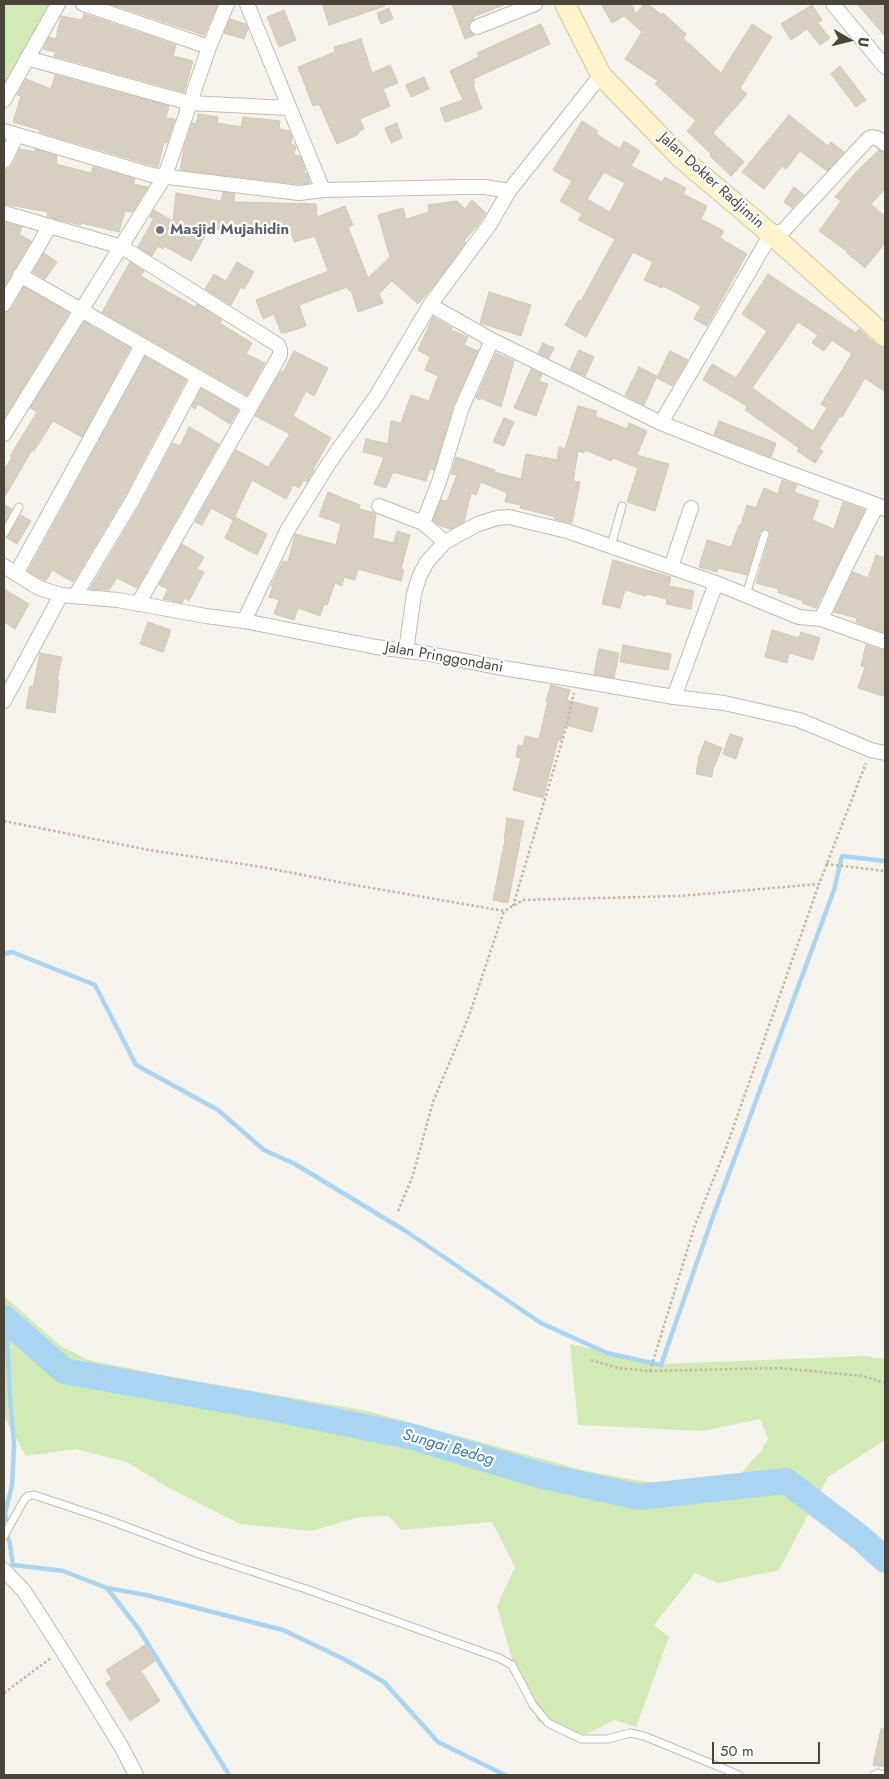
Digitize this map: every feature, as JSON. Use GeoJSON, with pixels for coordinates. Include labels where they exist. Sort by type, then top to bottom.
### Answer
{"type":"FeatureCollection","features":[{"type":"Feature","properties":{"kind":"main road","name":"Jalan Dokter Radjimin"},"geometry":{"type":"LineString","coordinates":[[566,4],[602,75],[680,157],[771,234],[885,336]]}},
{"type":"Feature","properties":{"kind":"street"},"geometry":{"type":"LineString","coordinates":[[4,100],[58,4]]}},
{"type":"Feature","properties":{"kind":"street"},"geometry":{"type":"LineString","coordinates":[[83,4],[209,47]]}},
{"type":"Feature","properties":{"kind":"street"},"geometry":{"type":"LineString","coordinates":[[4,434],[165,176],[209,47],[226,4]]}},
{"type":"Feature","properties":{"kind":"street"},"geometry":{"type":"LineString","coordinates":[[247,4],[323,190]]}},
{"type":"Feature","properties":{"kind":"street"},"geometry":{"type":"LineString","coordinates":[[478,27],[535,4]]}},
{"type":"Feature","properties":{"kind":"street"},"geometry":{"type":"LineString","coordinates":[[833,4],[885,67]]}},
{"type":"Feature","properties":{"kind":"street"},"geometry":{"type":"LineString","coordinates":[[27,58],[190,103],[289,108]]}},
{"type":"Feature","properties":{"kind":"street"},"geometry":{"type":"LineString","coordinates":[[244,621],[288,529],[377,394],[430,305],[490,224],[509,191],[602,75]]}},
{"type":"Feature","properties":{"kind":"street"},"geometry":{"type":"LineString","coordinates":[[4,161],[10,133],[152,174],[299,193],[323,190],[462,187],[485,187],[509,191]]}},
{"type":"Feature","properties":{"kind":"street"},"geometry":{"type":"LineString","coordinates":[[661,423],[771,234],[783,231],[868,139],[872,137],[877,138],[885,144]]}},
{"type":"Feature","properties":{"kind":"street"},"geometry":{"type":"LineString","coordinates":[[4,213],[122,247],[278,345],[280,355],[138,604]]}},
{"type":"Feature","properties":{"kind":"street"},"geometry":{"type":"LineString","coordinates":[[4,304],[50,226]]}},
{"type":"Feature","properties":{"kind":"street"},"geometry":{"type":"LineString","coordinates":[[20,275],[81,312],[250,407]]}},
{"type":"Feature","properties":{"kind":"street"},"geometry":{"type":"LineString","coordinates":[[430,305],[492,340],[661,423],[881,507],[821,619]]}},
{"type":"Feature","properties":{"kind":"street"},"geometry":{"type":"LineString","coordinates":[[423,523],[439,482],[462,407],[492,340]]}},
{"type":"Feature","properties":{"kind":"street"},"geometry":{"type":"LineString","coordinates":[[16,574],[142,346]]}},
{"type":"Feature","properties":{"kind":"street"},"geometry":{"type":"LineString","coordinates":[[4,701],[68,595],[132,501],[198,377]]}},
{"type":"Feature","properties":{"kind":"street"},"geometry":{"type":"LineString","coordinates":[[379,506],[423,523],[445,542]]}},
{"type":"Feature","properties":{"kind":"street"},"geometry":{"type":"LineString","coordinates":[[672,567],[691,508]]}},
{"type":"Feature","properties":{"kind":"street"},"geometry":{"type":"LineString","coordinates":[[406,651],[414,594],[419,577],[427,562],[445,542],[478,524],[497,518],[509,517],[567,531],[716,583],[799,617],[821,619],[885,642]]}},
{"type":"Feature","properties":{"kind":"street","name":"Jalan Pringgondani"},"geometry":{"type":"LineString","coordinates":[[4,566],[39,588],[68,595],[118,600],[522,672],[674,697],[724,703],[799,720],[871,750],[885,753]]}},
{"type":"Feature","properties":{"kind":"street"},"geometry":{"type":"LineString","coordinates":[[674,697],[716,583]]}},
{"type":"Feature","properties":{"kind":"street"},"geometry":{"type":"LineString","coordinates":[[4,1570],[24,1591],[62,1650],[121,1746],[136,1775]]}},
{"type":"Feature","properties":{"kind":"lane"},"geometry":{"type":"LineString","coordinates":[[611,546],[622,506]]}},
{"type":"Feature","properties":{"kind":"lane"},"geometry":{"type":"LineString","coordinates":[[4,534],[20,507]]}},
{"type":"Feature","properties":{"kind":"lane"},"geometry":{"type":"LineString","coordinates":[[746,595],[765,534]]}},
{"type":"Feature","properties":{"kind":"lane"},"geometry":{"type":"LineString","coordinates":[[4,1536],[24,1500],[28,1496],[34,1495],[499,1658],[512,1665],[532,1705],[548,1723],[581,1739],[608,1739],[630,1733],[644,1736],[739,1775]]}},
{"type":"Feature","properties":{"kind":"lane"},"geometry":{"type":"LineString","coordinates":[[874,1775],[885,1775]]}},
{"type":"Feature","properties":{"kind":"path"},"geometry":{"type":"LineString","coordinates":[[513,906],[566,728],[577,680]]}},
{"type":"Feature","properties":{"kind":"path"},"geometry":{"type":"LineString","coordinates":[[650,1370],[695,1225],[726,1148],[826,864],[871,750]]}},
{"type":"Feature","properties":{"kind":"path"},"geometry":{"type":"LineString","coordinates":[[4,821],[149,850],[262,867],[504,911],[523,900],[680,896],[819,884]]}},
{"type":"Feature","properties":{"kind":"path"},"geometry":{"type":"LineString","coordinates":[[826,864],[885,871]]}},
{"type":"Feature","properties":{"kind":"path"},"geometry":{"type":"LineString","coordinates":[[398,1211],[413,1175],[433,1102],[469,1016],[504,911]]}},
{"type":"Feature","properties":{"kind":"path"},"geometry":{"type":"LineString","coordinates":[[591,1360],[618,1368],[650,1370],[780,1368],[863,1376],[885,1383]]}},
{"type":"Feature","properties":{"kind":"path"},"geometry":{"type":"LineString","coordinates":[[4,1693],[62,1650]]}},
{"type":"Feature","properties":{"kind":"green space"},"geometry":{"type":"Polygon","coordinates":[[[4,4],[54,4],[4,88],[4,4]]]}},
{"type":"Feature","properties":{"kind":"green space"},"geometry":{"type":"Polygon","coordinates":[[[4,1296],[61,1346],[88,1360],[368,1411],[586,1471],[659,1484],[741,1473],[761,1451],[768,1439],[760,1419],[703,1431],[578,1425],[570,1344],[664,1364],[864,1356],[885,1359],[885,1440],[828,1477],[779,1570],[718,1583],[695,1573],[654,1625],[669,1637],[636,1727],[614,1720],[587,1734],[560,1732],[538,1721],[515,1670],[497,1606],[515,1567],[492,1522],[401,1530],[389,1516],[359,1517],[312,1531],[240,1524],[169,1488],[127,1462],[75,1449],[26,1456],[4,1416],[4,1296]]]}},
{"type":"Feature","properties":{"kind":"building"},"geometry":{"type":"Polygon","coordinates":[[[110,4],[218,4],[204,35],[110,4]]]}},
{"type":"Feature","properties":{"kind":"building"},"geometry":{"type":"Polygon","coordinates":[[[330,4],[384,4],[385,6],[329,25],[323,6],[330,4]]]}},
{"type":"Feature","properties":{"kind":"building"},"geometry":{"type":"Polygon","coordinates":[[[452,4],[506,4],[473,17],[474,19],[468,26],[469,31],[475,35],[465,39],[452,4]]]}},
{"type":"Feature","properties":{"kind":"building"},"geometry":{"type":"Polygon","coordinates":[[[601,4],[631,4],[636,14],[644,4],[648,4],[662,15],[663,13],[686,34],[683,38],[721,73],[752,24],[772,37],[740,88],[747,94],[713,133],[744,162],[731,176],[687,131],[696,121],[655,84],[658,81],[625,59],[642,32],[624,16],[612,23],[601,4]]]}},
{"type":"Feature","properties":{"kind":"building"},"geometry":{"type":"Polygon","coordinates":[[[857,4],[885,4],[885,36],[857,4]]]}},
{"type":"Feature","properties":{"kind":"building"},"geometry":{"type":"Polygon","coordinates":[[[812,5],[822,20],[818,23],[830,38],[820,45],[807,29],[791,40],[781,24],[812,5]]]}},
{"type":"Feature","properties":{"kind":"building"},"geometry":{"type":"Polygon","coordinates":[[[389,8],[393,19],[381,24],[377,13],[389,8]]]}},
{"type":"Feature","properties":{"kind":"building"},"geometry":{"type":"Polygon","coordinates":[[[284,10],[296,40],[279,47],[267,17],[284,10]]]}},
{"type":"Feature","properties":{"kind":"building"},"geometry":{"type":"Polygon","coordinates":[[[84,14],[176,45],[173,56],[193,61],[184,92],[54,56],[56,52],[43,49],[49,37],[56,39],[61,16],[82,20],[84,14]]]}},
{"type":"Feature","properties":{"kind":"building"},"geometry":{"type":"Polygon","coordinates":[[[230,19],[246,24],[248,29],[244,39],[224,33],[230,19]]]}},
{"type":"Feature","properties":{"kind":"building"},"geometry":{"type":"Polygon","coordinates":[[[541,24],[550,44],[473,79],[482,109],[445,122],[440,108],[463,100],[450,71],[479,57],[477,53],[541,24]]]}},
{"type":"Feature","properties":{"kind":"building"},"geometry":{"type":"Polygon","coordinates":[[[361,39],[372,73],[390,65],[398,83],[383,89],[390,106],[360,119],[364,129],[358,132],[359,134],[337,144],[319,104],[313,106],[298,67],[335,52],[334,47],[361,39]]]}},
{"type":"Feature","properties":{"kind":"building"},"geometry":{"type":"Polygon","coordinates":[[[840,66],[866,100],[856,107],[831,74],[840,66]]]}},
{"type":"Feature","properties":{"kind":"building"},"geometry":{"type":"Polygon","coordinates":[[[55,75],[169,106],[166,118],[175,119],[167,143],[164,142],[158,167],[39,132],[40,130],[13,122],[21,96],[17,95],[26,79],[51,89],[55,75]]]}},
{"type":"Feature","properties":{"kind":"building"},"geometry":{"type":"Polygon","coordinates":[[[424,77],[429,89],[411,97],[406,85],[424,77]]]}},
{"type":"Feature","properties":{"kind":"building"},"geometry":{"type":"Polygon","coordinates":[[[198,114],[218,117],[217,123],[241,127],[243,117],[280,121],[279,129],[289,131],[292,137],[291,144],[296,146],[294,155],[300,156],[305,168],[304,173],[307,173],[310,183],[299,184],[180,170],[184,148],[192,123],[196,124],[198,114]]]}},
{"type":"Feature","properties":{"kind":"building"},"geometry":{"type":"Polygon","coordinates":[[[789,115],[828,146],[831,142],[844,152],[827,171],[800,151],[786,169],[782,166],[764,189],[742,172],[789,115]]]}},
{"type":"Feature","properties":{"kind":"building"},"geometry":{"type":"Polygon","coordinates":[[[582,121],[598,131],[596,134],[620,149],[624,141],[640,151],[631,166],[662,182],[665,177],[686,188],[683,194],[707,206],[701,219],[724,231],[720,238],[747,254],[707,326],[694,319],[701,306],[663,286],[662,288],[644,280],[653,262],[633,252],[586,337],[565,325],[579,300],[581,301],[615,239],[578,220],[582,214],[560,201],[572,181],[553,170],[582,121]],[[604,172],[587,199],[610,212],[625,183],[604,172]]]}},
{"type":"Feature","properties":{"kind":"building"},"geometry":{"type":"Polygon","coordinates":[[[397,123],[402,138],[391,143],[385,128],[397,123]]]}},
{"type":"Feature","properties":{"kind":"building"},"geometry":{"type":"Polygon","coordinates":[[[20,149],[35,152],[35,149],[57,156],[56,164],[91,173],[93,167],[135,179],[133,184],[148,187],[132,212],[125,211],[119,232],[55,219],[47,216],[48,212],[4,204],[4,170],[12,165],[20,149]]]}},
{"type":"Feature","properties":{"kind":"building"},"geometry":{"type":"Polygon","coordinates":[[[879,150],[885,153],[885,189],[871,204],[885,216],[885,243],[865,268],[848,252],[819,231],[841,201],[835,197],[857,171],[879,150]]]}},
{"type":"Feature","properties":{"kind":"building"},"geometry":{"type":"Polygon","coordinates":[[[794,187],[804,195],[792,208],[784,202],[794,187]]]}},
{"type":"Feature","properties":{"kind":"building"},"geometry":{"type":"Polygon","coordinates":[[[223,192],[235,194],[234,202],[316,204],[317,217],[345,206],[353,225],[348,227],[368,278],[390,257],[378,215],[403,208],[406,219],[429,212],[428,205],[457,201],[465,209],[472,200],[486,213],[432,288],[418,304],[392,281],[379,294],[383,303],[358,312],[351,290],[349,291],[347,287],[299,305],[306,326],[281,333],[274,314],[263,319],[256,300],[328,271],[315,236],[294,242],[291,231],[233,228],[233,230],[209,229],[191,261],[164,246],[163,249],[158,246],[152,256],[138,247],[154,218],[150,217],[154,210],[173,221],[176,193],[221,201],[223,192]]]}},
{"type":"Feature","properties":{"kind":"building"},"geometry":{"type":"Polygon","coordinates":[[[4,222],[22,227],[19,234],[31,241],[4,287],[4,222]]]}},
{"type":"Feature","properties":{"kind":"building"},"geometry":{"type":"Polygon","coordinates":[[[44,253],[57,262],[45,279],[33,272],[44,253]]]}},
{"type":"Feature","properties":{"kind":"building"},"geometry":{"type":"Polygon","coordinates":[[[130,262],[144,271],[141,276],[195,307],[197,304],[222,320],[220,323],[252,343],[246,354],[265,363],[247,395],[102,312],[130,262]]]}},
{"type":"Feature","properties":{"kind":"building"},"geometry":{"type":"Polygon","coordinates":[[[237,262],[254,272],[244,289],[241,287],[231,305],[205,289],[214,274],[226,281],[237,262]]]}},
{"type":"Feature","properties":{"kind":"building"},"geometry":{"type":"Polygon","coordinates":[[[768,274],[856,333],[859,329],[877,345],[885,348],[885,392],[865,378],[842,417],[840,416],[819,449],[823,451],[815,463],[797,451],[799,448],[745,410],[747,406],[703,380],[712,364],[736,378],[767,331],[742,314],[768,274]],[[798,322],[752,388],[813,431],[827,408],[821,404],[852,354],[832,340],[824,351],[812,343],[818,335],[798,322]]]}},
{"type":"Feature","properties":{"kind":"building"},"geometry":{"type":"Polygon","coordinates":[[[24,287],[69,313],[4,418],[4,313],[12,308],[24,287]]]}},
{"type":"Feature","properties":{"kind":"building"},"geometry":{"type":"Polygon","coordinates":[[[489,292],[531,305],[521,336],[480,323],[489,292]]]}},
{"type":"Feature","properties":{"kind":"building"},"geometry":{"type":"Polygon","coordinates":[[[433,317],[452,328],[451,330],[468,337],[464,345],[478,351],[454,403],[434,470],[430,469],[426,481],[393,472],[386,488],[374,484],[384,457],[363,452],[366,439],[388,444],[391,421],[401,423],[411,395],[429,401],[438,376],[425,370],[430,357],[418,350],[433,317]]]}},
{"type":"Feature","properties":{"kind":"building"},"geometry":{"type":"Polygon","coordinates":[[[84,322],[130,348],[82,437],[53,421],[34,451],[32,450],[4,498],[4,470],[12,457],[10,456],[37,412],[30,408],[84,322]]]}},
{"type":"Feature","properties":{"kind":"building"},"geometry":{"type":"Polygon","coordinates":[[[543,343],[554,348],[549,358],[538,353],[543,343]]]}},
{"type":"Feature","properties":{"kind":"building"},"geometry":{"type":"Polygon","coordinates":[[[579,350],[594,357],[585,376],[570,369],[579,350]]]}},
{"type":"Feature","properties":{"kind":"building"},"geometry":{"type":"Polygon","coordinates":[[[294,351],[328,368],[314,396],[306,391],[293,416],[331,438],[314,470],[307,482],[304,480],[299,488],[293,485],[286,499],[252,480],[233,520],[211,508],[202,525],[195,522],[236,450],[268,467],[290,434],[255,416],[294,351]]]}},
{"type":"Feature","properties":{"kind":"building"},"geometry":{"type":"Polygon","coordinates":[[[670,351],[688,360],[672,386],[657,378],[670,351]]]}},
{"type":"Feature","properties":{"kind":"building"},"geometry":{"type":"Polygon","coordinates":[[[496,353],[514,361],[501,407],[481,398],[480,400],[476,398],[496,353]]]}},
{"type":"Feature","properties":{"kind":"building"},"geometry":{"type":"Polygon","coordinates":[[[145,357],[186,380],[124,497],[73,582],[52,570],[46,581],[43,580],[28,571],[145,357]]]}},
{"type":"Feature","properties":{"kind":"building"},"geometry":{"type":"Polygon","coordinates":[[[639,367],[657,376],[644,405],[625,395],[639,367]]]}},
{"type":"Feature","properties":{"kind":"building"},"geometry":{"type":"Polygon","coordinates":[[[531,369],[542,374],[539,381],[548,384],[536,416],[514,408],[531,369]]]}},
{"type":"Feature","properties":{"kind":"building"},"geometry":{"type":"Polygon","coordinates":[[[201,389],[238,410],[230,424],[198,404],[195,409],[192,407],[201,389]]]}},
{"type":"Feature","properties":{"kind":"building"},"geometry":{"type":"Polygon","coordinates":[[[578,406],[597,411],[595,416],[627,429],[629,423],[647,431],[637,455],[669,464],[655,511],[627,502],[638,468],[613,458],[611,461],[585,450],[584,453],[578,451],[573,481],[580,482],[572,523],[520,508],[521,505],[505,502],[507,493],[481,482],[476,495],[471,493],[464,522],[451,529],[440,526],[433,520],[441,500],[447,501],[457,475],[451,474],[456,457],[495,470],[494,472],[521,479],[526,454],[557,460],[559,447],[565,449],[578,406]]]}},
{"type":"Feature","properties":{"kind":"building"},"geometry":{"type":"Polygon","coordinates":[[[504,418],[514,422],[504,446],[493,442],[504,418]]]}},
{"type":"Feature","properties":{"kind":"building"},"geometry":{"type":"Polygon","coordinates":[[[719,421],[776,443],[771,457],[714,435],[719,421]]]}},
{"type":"Feature","properties":{"kind":"building"},"geometry":{"type":"Polygon","coordinates":[[[189,427],[219,444],[137,588],[117,578],[109,590],[90,589],[140,505],[173,443],[180,446],[189,427]]]}},
{"type":"Feature","properties":{"kind":"building"},"geometry":{"type":"Polygon","coordinates":[[[782,480],[797,485],[794,492],[819,501],[812,520],[834,529],[843,502],[865,510],[816,608],[802,603],[803,601],[777,592],[779,589],[756,583],[770,536],[770,532],[767,529],[763,529],[760,532],[747,575],[718,568],[717,572],[699,567],[707,540],[731,547],[739,525],[741,525],[747,505],[756,508],[764,488],[778,494],[782,480]]]}},
{"type":"Feature","properties":{"kind":"building"},"geometry":{"type":"Polygon","coordinates":[[[328,492],[360,505],[359,509],[376,514],[373,538],[394,543],[397,531],[410,535],[401,569],[404,570],[401,581],[358,569],[355,580],[344,577],[342,586],[335,583],[327,605],[324,604],[320,616],[298,608],[294,620],[274,614],[279,600],[269,597],[273,586],[271,586],[283,561],[288,562],[295,534],[336,545],[341,524],[319,516],[328,492]]]}},
{"type":"Feature","properties":{"kind":"building"},"geometry":{"type":"Polygon","coordinates":[[[4,504],[12,509],[4,524],[4,504]]]}},
{"type":"Feature","properties":{"kind":"building"},"geometry":{"type":"Polygon","coordinates":[[[21,515],[31,521],[17,544],[7,538],[21,515]]]}},
{"type":"Feature","properties":{"kind":"building"},"geometry":{"type":"Polygon","coordinates":[[[235,517],[267,534],[257,555],[225,538],[235,517]]]}},
{"type":"Feature","properties":{"kind":"building"},"geometry":{"type":"Polygon","coordinates":[[[182,544],[204,557],[197,569],[204,572],[189,601],[185,598],[182,603],[163,599],[168,589],[159,585],[182,544]]]}},
{"type":"Feature","properties":{"kind":"building"},"geometry":{"type":"Polygon","coordinates":[[[876,555],[885,558],[885,633],[856,622],[857,618],[834,612],[853,572],[868,578],[876,555]]]}},
{"type":"Feature","properties":{"kind":"building"},"geometry":{"type":"Polygon","coordinates":[[[613,560],[671,577],[669,586],[694,591],[691,609],[666,604],[667,599],[625,590],[620,608],[602,604],[613,560]]]}},
{"type":"Feature","properties":{"kind":"building"},"geometry":{"type":"Polygon","coordinates":[[[4,589],[29,604],[15,629],[4,622],[4,589]]]}},
{"type":"Feature","properties":{"kind":"building"},"geometry":{"type":"Polygon","coordinates":[[[148,622],[171,630],[163,652],[140,644],[148,622]]]}},
{"type":"Feature","properties":{"kind":"building"},"geometry":{"type":"Polygon","coordinates":[[[772,630],[799,638],[801,632],[820,638],[813,660],[789,653],[787,663],[765,657],[772,630]]]}},
{"type":"Feature","properties":{"kind":"building"},"geometry":{"type":"Polygon","coordinates":[[[623,645],[671,654],[668,670],[620,662],[623,645]]]}},
{"type":"Feature","properties":{"kind":"building"},"geometry":{"type":"Polygon","coordinates":[[[866,645],[885,651],[885,689],[883,696],[858,688],[865,667],[861,666],[866,645]]]}},
{"type":"Feature","properties":{"kind":"building"},"geometry":{"type":"Polygon","coordinates":[[[599,649],[619,653],[614,678],[594,674],[599,649]]]}},
{"type":"Feature","properties":{"kind":"building"},"geometry":{"type":"Polygon","coordinates":[[[40,653],[62,657],[57,680],[59,680],[55,713],[26,708],[30,686],[33,687],[40,653]]]}},
{"type":"Feature","properties":{"kind":"building"},"geometry":{"type":"Polygon","coordinates":[[[551,685],[570,690],[567,700],[598,708],[592,732],[565,725],[561,740],[558,740],[543,798],[513,790],[521,758],[516,757],[518,745],[523,746],[525,736],[539,739],[551,685]]]}},
{"type":"Feature","properties":{"kind":"building"},"geometry":{"type":"Polygon","coordinates":[[[730,734],[743,738],[736,759],[723,754],[730,734]]]}},
{"type":"Feature","properties":{"kind":"building"},"geometry":{"type":"Polygon","coordinates":[[[705,741],[722,748],[713,769],[712,777],[696,774],[699,756],[705,741]]]}},
{"type":"Feature","properties":{"kind":"building"},"geometry":{"type":"Polygon","coordinates":[[[507,818],[524,821],[508,903],[493,900],[505,840],[507,818]]]}},
{"type":"Feature","properties":{"kind":"building"},"geometry":{"type":"Polygon","coordinates":[[[145,1645],[155,1661],[141,1671],[160,1701],[130,1721],[106,1683],[112,1679],[106,1670],[145,1645]]]}},
{"type":"Feature","properties":{"kind":"building"},"geometry":{"type":"Polygon","coordinates":[[[881,1729],[885,1729],[885,1767],[873,1765],[881,1729]]]}},
{"type":"Feature","properties":{"kind":"waterway"},"geometry":{"type":"LineString","coordinates":[[4,954],[12,952],[95,985],[136,1065],[218,1110],[264,1150],[295,1164],[404,1230],[541,1323],[607,1353],[661,1365],[711,1222],[834,890],[842,856],[885,861]]}},
{"type":"Feature","properties":{"kind":"waterway","name":"Sungai Bedog"},"geometry":{"type":"LineString","coordinates":[[4,1318],[64,1371],[276,1409],[413,1437],[539,1475],[639,1497],[786,1481],[861,1538],[885,1560]]}},
{"type":"Feature","properties":{"kind":"waterway"},"geometry":{"type":"LineString","coordinates":[[6,1320],[14,1446],[12,1485],[5,1513],[6,1520]]}},
{"type":"Feature","properties":{"kind":"waterway"},"geometry":{"type":"LineString","coordinates":[[9,1539],[13,1565],[63,1571],[107,1588],[138,1628],[229,1775]]}},
{"type":"Feature","properties":{"kind":"waterway"},"geometry":{"type":"LineString","coordinates":[[107,1588],[146,1595],[283,1630],[344,1659],[384,1682],[438,1742],[505,1775]]}},
{"type":"Feature","properties":{"kind":"place","name":"Masjid Mujahidin"},"geometry":{"type":"Point","coordinates":[160,230]}}]}
